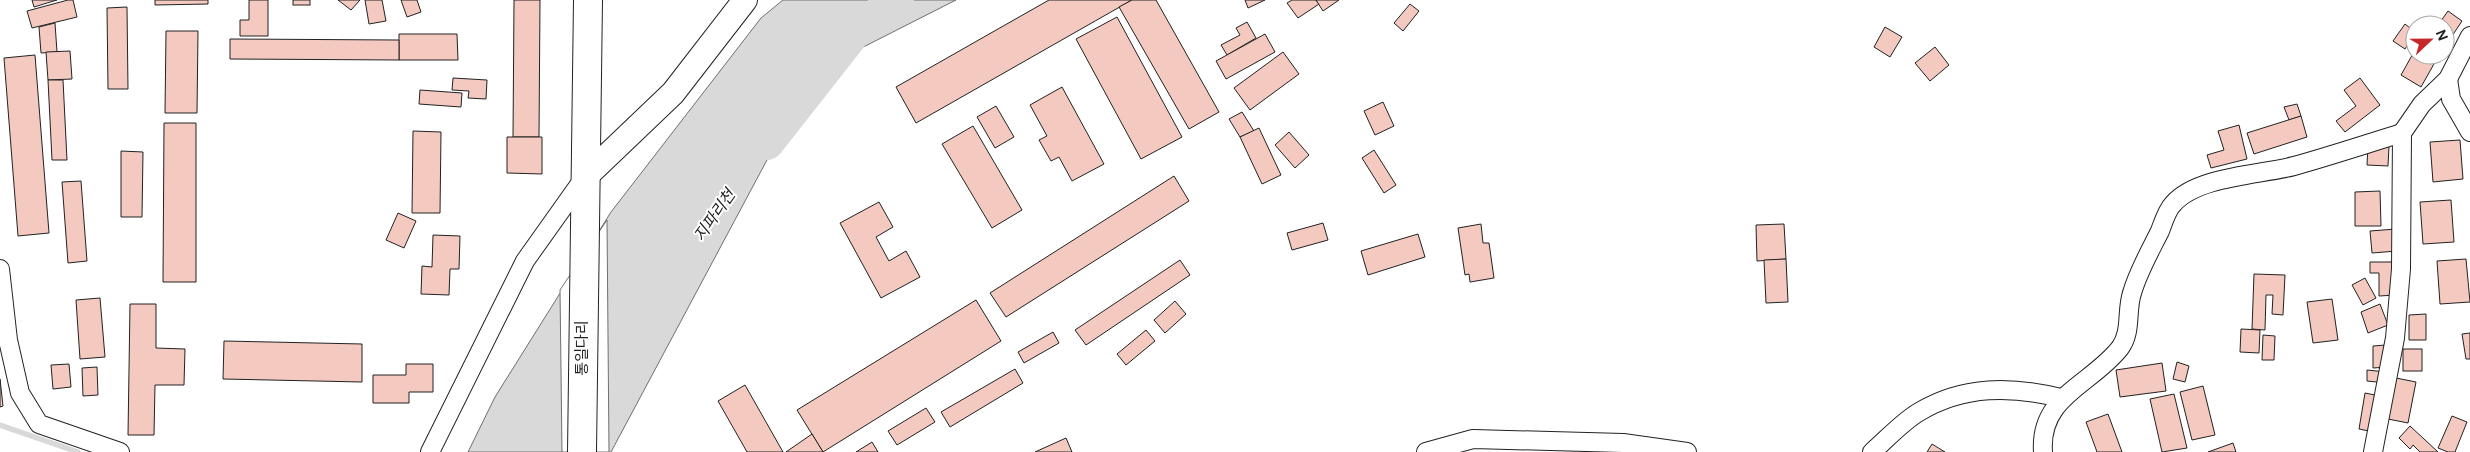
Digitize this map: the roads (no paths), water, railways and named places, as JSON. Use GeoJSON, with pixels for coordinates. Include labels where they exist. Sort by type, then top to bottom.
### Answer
{"type":"FeatureCollection","features":[{"type":"Feature","properties":{"kind":"main road","name":"통일다리"},"geometry":{"type":"LineString","coordinates":[[582,452],[583,245],[588,0]]}},
{"type":"Feature","properties":{"kind":"street"},"geometry":{"type":"LineString","coordinates":[[430,452],[525,261],[584,178],[672,93],[745,0]]}},
{"type":"Feature","properties":{"kind":"street"},"geometry":{"type":"LineString","coordinates":[[2373,452],[2396,338],[2401,269],[2402,133],[2422,104],[2448,79],[2470,36]]}},
{"type":"Feature","properties":{"kind":"street"},"geometry":{"type":"LineString","coordinates":[[2448,79],[2452,99],[2470,132]]}},
{"type":"Feature","properties":{"kind":"street"},"geometry":{"type":"LineString","coordinates":[[2044,452],[2045,429],[2052,412],[2061,398],[2107,363],[2121,345],[2127,332],[2131,294],[2173,204],[2195,188],[2216,181],[2292,166],[2402,133]]}},
{"type":"Feature","properties":{"kind":"street"},"geometry":{"type":"LineString","coordinates":[[0,269],[8,340],[20,394],[39,424],[120,452]]}},
{"type":"Feature","properties":{"kind":"street"},"geometry":{"type":"LineString","coordinates":[[1872,452],[1918,412],[1955,395],[1994,388],[2016,389],[2061,398]]}},
{"type":"Feature","properties":{"kind":"street"},"geometry":{"type":"LineString","coordinates":[[1426,452],[1473,438],[1624,443],[1687,452]]}},
{"type":"Feature","properties":{"kind":"water"},"geometry":{"type":"Polygon","coordinates":[[[783,0],[956,0],[814,72],[611,452],[468,452],[495,397],[611,212],[761,18],[783,0]]]}},
{"type":"Feature","properties":{"kind":"waterway","name":"지파리천"},"geometry":{"type":"LineString","coordinates":[[767,143],[855,31],[897,0]]}},
{"type":"Feature","properties":{"kind":"waterway"},"geometry":{"type":"LineString","coordinates":[[0,425],[78,452]]}}]}
